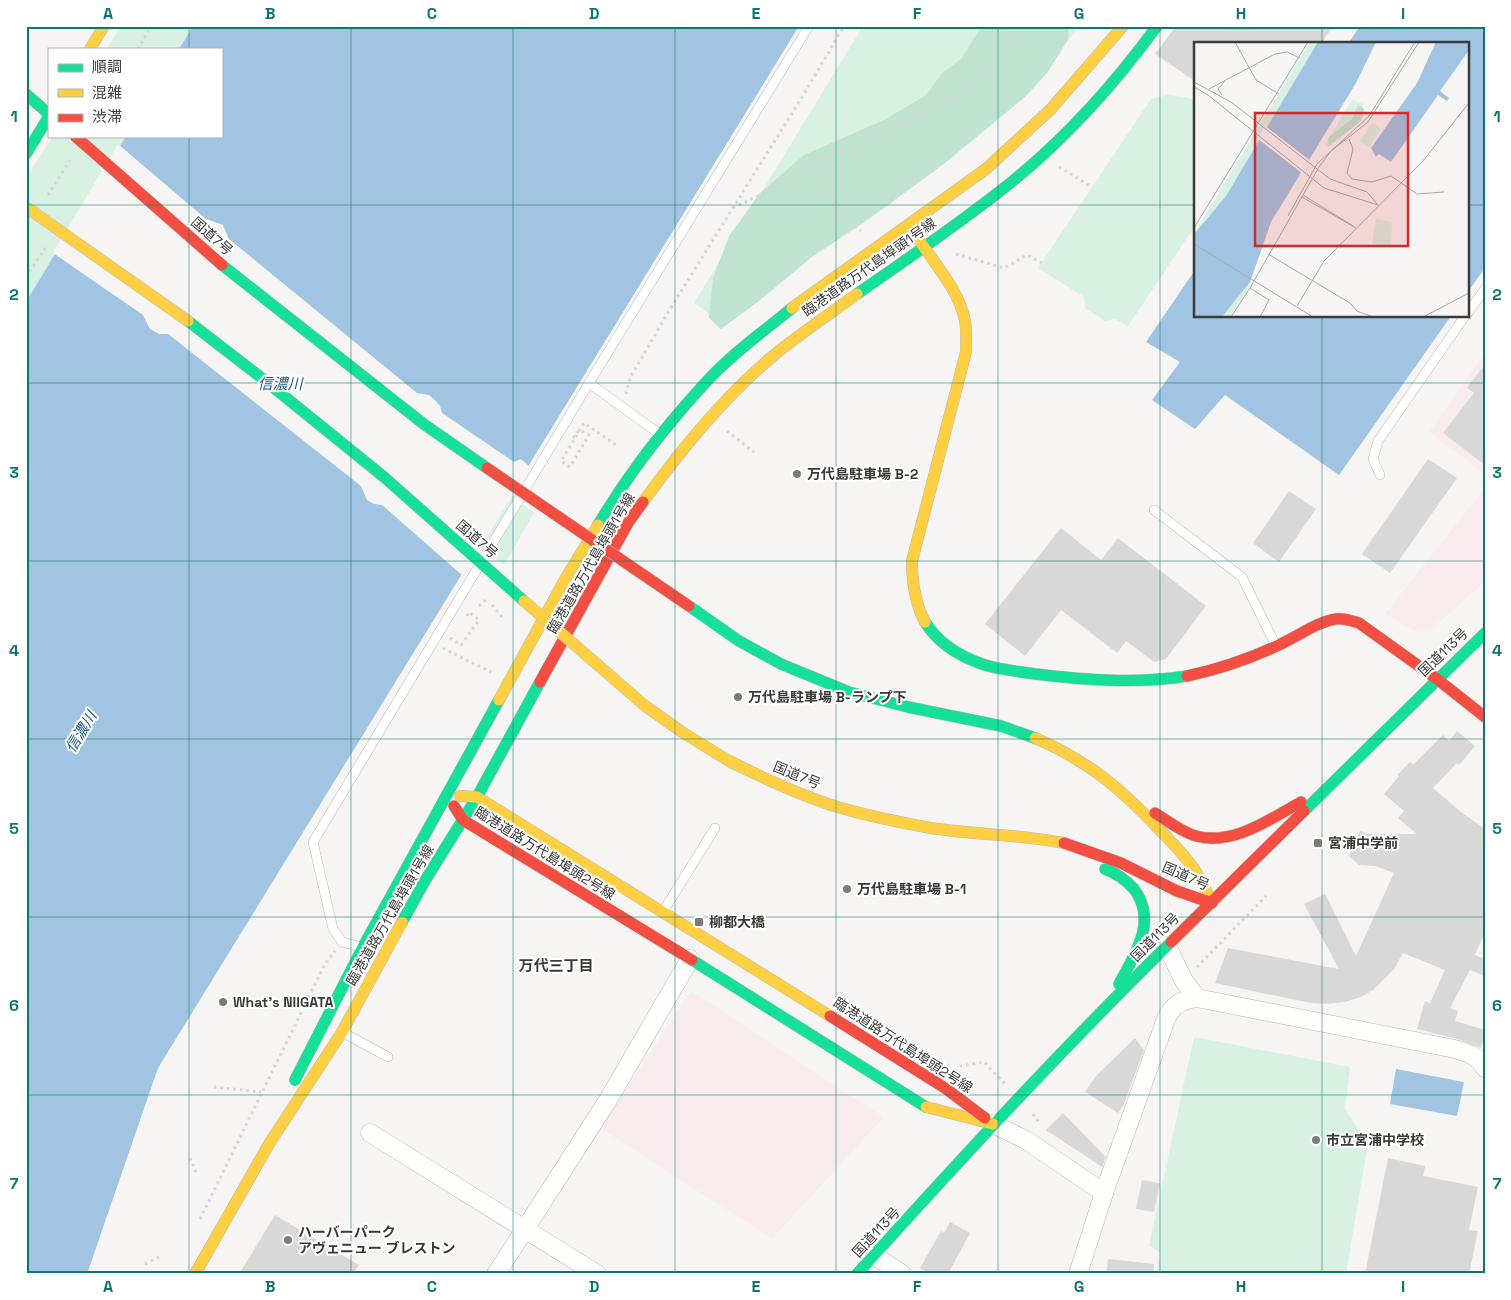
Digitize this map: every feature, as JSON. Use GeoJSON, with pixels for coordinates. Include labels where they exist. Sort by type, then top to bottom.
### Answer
{"type":"FeatureCollection","features":[{"type":"Feature","properties":{"kind":"main road"},"geometry":{"type":"LineString","coordinates":[[91,48],[104,26]]}},
{"type":"Feature","properties":{"kind":"main road","name":"臨港道路万代島埠頭1号線"},"geometry":{"type":"LineString","coordinates":[[269,1144],[296,1078],[363,947],[567,576],[609,506],[637,466],[709,379],[740,350],[806,297],[986,169],[1051,109],[1123,26]]}},
{"type":"Feature","properties":{"kind":"main road","name":"臨港道路万代島埠頭1号線"},"geometry":{"type":"LineString","coordinates":[[195,1274],[269,1144],[342,1032],[426,879],[477,797],[628,523],[683,449],[731,395],[778,352],[996,195],[1068,131],[1113,84],[1157,26]]}},
{"type":"Feature","properties":{"kind":"main road"},"geometry":{"type":"LineString","coordinates":[[26,94],[48,114]]}},
{"type":"Feature","properties":{"kind":"main road"},"geometry":{"type":"LineString","coordinates":[[26,154],[48,117]]}},
{"type":"Feature","properties":{"kind":"main road","name":"国道7号"},"geometry":{"type":"LineString","coordinates":[[77,138],[232,274],[425,425],[739,641],[781,664],[849,692],[908,707],[1001,726],[1036,738],[1069,753],[1101,774],[1132,801],[1170,841],[1194,871],[1212,903]]}},
{"type":"Feature","properties":{"kind":"main road","name":"国道7号"},"geometry":{"type":"LineString","coordinates":[[26,207],[174,310],[263,379],[384,477],[644,705],[682,732],[729,761],[776,784],[831,805],[886,819],[933,828],[1029,837],[1063,843],[1121,863],[1177,891],[1212,903]]}},
{"type":"Feature","properties":{"kind":"main road"},"geometry":{"type":"LineString","coordinates":[[908,223],[956,298],[964,317],[966,336],[966,352],[912,561],[914,596],[923,616],[936,636],[953,650],[977,662],[1013,671],[1091,680],[1121,681],[1179,677],[1240,661],[1262,654],[1321,624],[1339,618],[1359,623],[1437,679],[1485,717]]}},
{"type":"Feature","properties":{"kind":"main road","name":"国道113号"},"geometry":{"type":"LineString","coordinates":[[857,1274],[993,1124],[1111,1001],[1485,632]]}},
{"type":"Feature","properties":{"kind":"main road"},"geometry":{"type":"LineString","coordinates":[[1101,774],[1153,812],[1185,832],[1211,838],[1242,832],[1325,790]]}},
{"type":"Feature","properties":{"kind":"main road","name":"臨港道路万代島埠頭2号線"},"geometry":{"type":"LineString","coordinates":[[448,795],[477,797],[945,1088],[993,1124]]}},
{"type":"Feature","properties":{"kind":"main road","name":"臨港道路万代島埠頭2号線"},"geometry":{"type":"LineString","coordinates":[[448,795],[463,820],[928,1108],[993,1124]]}},
{"type":"Feature","properties":{"kind":"main road"},"geometry":{"type":"LineString","coordinates":[[1063,843],[1084,862],[1114,872],[1136,891],[1143,902],[1146,913],[1141,938],[1111,1001]]}},
{"type":"Feature","properties":{"kind":"street"},"geometry":{"type":"LineString","coordinates":[[1167,946],[1184,981],[1197,998]]}},
{"type":"Feature","properties":{"kind":"street"},"geometry":{"type":"LineString","coordinates":[[496,1274],[608,1100],[690,959]]}},
{"type":"Feature","properties":{"kind":"street"},"geometry":{"type":"LineString","coordinates":[[1078,1274],[1104,1193],[1169,1013],[1184,1000],[1197,998],[1455,1049],[1474,1055],[1484,1065]]}},
{"type":"Feature","properties":{"kind":"street"},"geometry":{"type":"LineString","coordinates":[[993,1124],[1026,1140],[1104,1193]]}},
{"type":"Feature","properties":{"kind":"street"},"geometry":{"type":"LineString","coordinates":[[370,1133],[597,1274]]}},
{"type":"Feature","properties":{"kind":"street"},"geometry":{"type":"LineString","coordinates":[[875,1256],[902,1274]]}},
{"type":"Feature","properties":{"kind":"lane"},"geometry":{"type":"LineString","coordinates":[[363,947],[342,942],[333,929],[313,842],[589,383],[809,26]]}},
{"type":"Feature","properties":{"kind":"lane"},"geometry":{"type":"LineString","coordinates":[[1468,312],[1485,289]]}},
{"type":"Feature","properties":{"kind":"lane"},"geometry":{"type":"LineString","coordinates":[[1380,475],[1373,459],[1378,441],[1464,318]]}},
{"type":"Feature","properties":{"kind":"lane"},"geometry":{"type":"LineString","coordinates":[[589,383],[662,435]]}},
{"type":"Feature","properties":{"kind":"lane"},"geometry":{"type":"LineString","coordinates":[[1154,510],[1242,577],[1277,646]]}},
{"type":"Feature","properties":{"kind":"lane"},"geometry":{"type":"LineString","coordinates":[[663,912],[715,828]]}},
{"type":"Feature","properties":{"kind":"lane"},"geometry":{"type":"LineString","coordinates":[[342,1032],[388,1057]]}},
{"type":"Feature","properties":{"kind":"path"},"geometry":{"type":"LineString","coordinates":[[139,48],[151,26]]}},
{"type":"Feature","properties":{"kind":"path"},"geometry":{"type":"LineString","coordinates":[[622,406],[630,378],[673,304],[844,26]]}},
{"type":"Feature","properties":{"kind":"path"},"geometry":{"type":"LineString","coordinates":[[733,208],[778,186],[820,160],[947,103],[974,84],[1004,51],[1021,26]]}},
{"type":"Feature","properties":{"kind":"path"},"geometry":{"type":"LineString","coordinates":[[47,196],[74,153]]}},
{"type":"Feature","properties":{"kind":"path"},"geometry":{"type":"LineString","coordinates":[[820,160],[828,175],[828,194],[840,216],[860,231]]}},
{"type":"Feature","properties":{"kind":"path"},"geometry":{"type":"LineString","coordinates":[[1059,167],[1092,187]]}},
{"type":"Feature","properties":{"kind":"path"},"geometry":{"type":"LineString","coordinates":[[26,277],[49,242]]}},
{"type":"Feature","properties":{"kind":"path"},"geometry":{"type":"LineString","coordinates":[[956,254],[1004,268],[1027,255],[1042,263]]}},
{"type":"Feature","properties":{"kind":"path"},"geometry":{"type":"LineString","coordinates":[[558,461],[579,430],[584,433],[589,435],[570,467],[560,461],[580,431],[584,423],[619,448]]}},
{"type":"Feature","properties":{"kind":"path"},"geometry":{"type":"LineString","coordinates":[[726,430],[754,452]]}},
{"type":"Feature","properties":{"kind":"path"},"geometry":{"type":"LineString","coordinates":[[489,595],[479,606],[487,599],[503,618]]}},
{"type":"Feature","properties":{"kind":"path"},"geometry":{"type":"LineString","coordinates":[[460,622],[470,605]]}},
{"type":"Feature","properties":{"kind":"path"},"geometry":{"type":"LineString","coordinates":[[455,630],[450,638],[460,645],[479,620],[469,612]]}},
{"type":"Feature","properties":{"kind":"path"},"geometry":{"type":"LineString","coordinates":[[444,649],[492,672]]}},
{"type":"Feature","properties":{"kind":"path"},"geometry":{"type":"LineString","coordinates":[[1184,981],[1266,896]]}},
{"type":"Feature","properties":{"kind":"path"},"geometry":{"type":"LineString","coordinates":[[198,1222],[325,964],[342,942]]}},
{"type":"Feature","properties":{"kind":"path"},"geometry":{"type":"LineString","coordinates":[[214,1087],[262,1092]]}},
{"type":"Feature","properties":{"kind":"path"},"geometry":{"type":"LineString","coordinates":[[190,1158],[196,1172]]}},
{"type":"Feature","properties":{"kind":"path"},"geometry":{"type":"LineString","coordinates":[[145,1264],[159,1256]]}},
{"type":"Feature","properties":{"kind":"shaded area"},"geometry":{"type":"Polygon","coordinates":[[[1485,353],[1485,474],[1429,432],[1485,353]]]}},
{"type":"Feature","properties":{"kind":"shaded area"},"geometry":{"type":"Polygon","coordinates":[[[1485,488],[1485,582],[1430,630],[1415,631],[1385,614],[1485,488]]]}},
{"type":"Feature","properties":{"kind":"shaded area"},"geometry":{"type":"Polygon","coordinates":[[[691,991],[884,1117],[772,1239],[600,1128],[691,991]]]}},
{"type":"Feature","properties":{"kind":"green space"},"geometry":{"type":"Polygon","coordinates":[[[121,26],[193,26],[180,48],[108,48],[121,26]]]}},
{"type":"Feature","properties":{"kind":"green space"},"geometry":{"type":"Polygon","coordinates":[[[863,26],[1076,26],[1075,32],[1001,115],[767,286],[725,325],[694,303],[863,26]]]}},
{"type":"Feature","properties":{"kind":"green space"},"geometry":{"type":"Polygon","coordinates":[[[982,26],[1069,26],[1068,40],[1047,73],[1025,97],[945,163],[869,219],[812,257],[759,301],[721,329],[709,318],[713,278],[729,236],[760,193],[804,155],[886,119],[926,95],[942,73],[961,59],[982,26]]]}},
{"type":"Feature","properties":{"kind":"green space"},"geometry":{"type":"Polygon","coordinates":[[[1168,95],[1194,100],[1194,227],[1128,326],[1115,319],[1105,321],[1085,308],[1084,297],[1038,268],[1151,99],[1168,95]]]}},
{"type":"Feature","properties":{"kind":"green space"},"geometry":{"type":"Polygon","coordinates":[[[52,138],[125,138],[102,176],[534,513],[504,565],[72,225],[26,302],[26,178],[52,138]]]}},
{"type":"Feature","properties":{"kind":"green space"},"geometry":{"type":"Polygon","coordinates":[[[1194,1037],[1350,1067],[1345,1109],[1368,1143],[1346,1274],[1156,1274],[1160,1252],[1149,1246],[1194,1037]]]}},
{"type":"Feature","properties":{"kind":"water","name":"信濃川"},"geometry":{"type":"Polygon","coordinates":[[[193,26],[799,26],[158,1068],[87,1274],[26,1274],[26,302],[125,138],[222,138],[222,48],[180,48],[193,26]]]}},
{"type":"Feature","properties":{"kind":"water"},"geometry":{"type":"Polygon","coordinates":[[[1360,26],[1485,26],[1485,268],[1468,292],[1468,42],[1349,42],[1360,26]]]}},
{"type":"Feature","properties":{"kind":"water"},"geometry":{"type":"Polygon","coordinates":[[[1194,271],[1194,318],[1450,318],[1339,475],[1225,395],[1195,429],[1152,400],[1180,362],[1146,342],[1194,271]]]}},
{"type":"Feature","properties":{"kind":"water"},"geometry":{"type":"Polygon","coordinates":[[[1396,1069],[1464,1082],[1457,1116],[1390,1104],[1396,1069]]]}},
{"type":"Feature","properties":{"kind":"pier"},"geometry":{"type":"Polygon","coordinates":[[[118,144],[206,219],[223,225],[229,239],[417,393],[429,395],[440,406],[442,413],[514,462],[521,459],[530,467],[463,576],[382,505],[374,504],[367,500],[361,486],[168,334],[159,334],[150,329],[143,315],[53,253],[118,144]]]}},
{"type":"Feature","properties":{"kind":"building"},"geometry":{"type":"Polygon","coordinates":[[[1176,26],[1333,26],[1322,42],[1194,42],[1194,80],[1155,54],[1176,26]]]}},
{"type":"Feature","properties":{"kind":"building"},"geometry":{"type":"Polygon","coordinates":[[[1485,364],[1485,465],[1443,433],[1474,393],[1467,388],[1485,364]]]}},
{"type":"Feature","properties":{"kind":"building"},"geometry":{"type":"Polygon","coordinates":[[[1428,459],[1457,478],[1390,573],[1362,554],[1428,459]]]}},
{"type":"Feature","properties":{"kind":"building"},"geometry":{"type":"Polygon","coordinates":[[[1289,491],[1316,509],[1279,562],[1253,543],[1289,491]]]}},
{"type":"Feature","properties":{"kind":"building"},"geometry":{"type":"Polygon","coordinates":[[[1061,528],[1101,560],[1118,538],[1206,606],[1166,659],[1154,662],[1126,641],[1117,653],[1061,610],[1025,656],[985,624],[1061,528]]]}},
{"type":"Feature","properties":{"kind":"building"},"geometry":{"type":"Polygon","coordinates":[[[1457,731],[1475,746],[1459,765],[1457,763],[1433,788],[1461,812],[1485,829],[1485,932],[1475,955],[1485,959],[1485,976],[1470,970],[1450,1008],[1458,1011],[1455,1021],[1485,1030],[1481,1048],[1458,1039],[1417,1029],[1425,1001],[1430,1003],[1445,970],[1403,953],[1394,969],[1373,990],[1361,997],[1345,1002],[1311,1003],[1215,983],[1228,948],[1339,969],[1304,904],[1325,894],[1356,956],[1394,873],[1375,866],[1359,865],[1349,856],[1360,831],[1368,834],[1417,834],[1398,818],[1404,811],[1384,794],[1399,776],[1397,775],[1410,762],[1413,765],[1443,735],[1449,741],[1457,731]]]}},
{"type":"Feature","properties":{"kind":"building"},"geometry":{"type":"Polygon","coordinates":[[[1135,1038],[1144,1050],[1124,1104],[1118,1113],[1085,1092],[1095,1077],[1135,1038]]]}},
{"type":"Feature","properties":{"kind":"building"},"geometry":{"type":"Polygon","coordinates":[[[1063,1113],[1106,1157],[1102,1167],[1046,1130],[1063,1113]]]}},
{"type":"Feature","properties":{"kind":"building"},"geometry":{"type":"Polygon","coordinates":[[[1388,1158],[1425,1166],[1423,1176],[1478,1187],[1469,1230],[1478,1231],[1469,1274],[1365,1274],[1388,1158]]]}},
{"type":"Feature","properties":{"kind":"building"},"geometry":{"type":"Polygon","coordinates":[[[1142,1180],[1160,1183],[1154,1212],[1136,1209],[1142,1180]]]}},
{"type":"Feature","properties":{"kind":"building","name":"ハーバーパーク アヴェニュー ブレストン"},"geometry":{"type":"Polygon","coordinates":[[[275,1215],[359,1265],[353,1274],[239,1274],[275,1215]]]}},
{"type":"Feature","properties":{"kind":"building"},"geometry":{"type":"Polygon","coordinates":[[[950,1222],[970,1233],[948,1274],[930,1274],[920,1268],[941,1231],[944,1233],[950,1222]]]}},
{"type":"Feature","properties":{"kind":"building"},"geometry":{"type":"Polygon","coordinates":[[[1108,1259],[1154,1264],[1153,1274],[1106,1274],[1108,1259]]]}},
{"type":"Feature","properties":{"kind":"traffic: fast"},"geometry":{"type":"LineString","coordinates":[[857,294],[978,208],[1040,158],[1102,95],[1157,26]]}},
{"type":"Feature","properties":{"kind":"traffic: fast"},"geometry":{"type":"LineString","coordinates":[[26,94],[48,113]]}},
{"type":"Feature","properties":{"kind":"traffic: fast"},"geometry":{"type":"LineString","coordinates":[[26,154],[48,118]]}},
{"type":"Feature","properties":{"kind":"traffic: fast"},"geometry":{"type":"LineString","coordinates":[[222,265],[425,425],[487,468]]}},
{"type":"Feature","properties":{"kind":"traffic: fast"},"geometry":{"type":"LineString","coordinates":[[598,525],[636,468],[663,432],[708,380],[749,342],[792,308]]}},
{"type":"Feature","properties":{"kind":"traffic: fast"},"geometry":{"type":"LineString","coordinates":[[188,321],[384,477],[524,601]]}},
{"type":"Feature","properties":{"kind":"traffic: fast"},"geometry":{"type":"LineString","coordinates":[[689,606],[739,641],[781,664]]}},
{"type":"Feature","properties":{"kind":"traffic: fast"},"geometry":{"type":"LineString","coordinates":[[925,622],[936,636],[957,653],[973,661],[995,668],[1054,676],[1111,680],[1149,680],[1187,676]]}},
{"type":"Feature","properties":{"kind":"traffic: fast"},"geometry":{"type":"LineString","coordinates":[[1304,811],[1485,633]]}},
{"type":"Feature","properties":{"kind":"traffic: fast"},"geometry":{"type":"LineString","coordinates":[[781,664],[849,692],[908,707],[1001,726],[1035,738]]}},
{"type":"Feature","properties":{"kind":"traffic: fast"},"geometry":{"type":"LineString","coordinates":[[402,922],[426,879],[477,797],[540,682]]}},
{"type":"Feature","properties":{"kind":"traffic: fast"},"geometry":{"type":"LineString","coordinates":[[295,1080],[363,947],[499,700]]}},
{"type":"Feature","properties":{"kind":"traffic: fast"},"geometry":{"type":"LineString","coordinates":[[1105,869],[1121,877],[1134,889],[1141,901],[1144,913],[1142,937],[1119,984]]}},
{"type":"Feature","properties":{"kind":"traffic: fast"},"geometry":{"type":"LineString","coordinates":[[857,1274],[1011,1106],[1171,942]]}},
{"type":"Feature","properties":{"kind":"traffic: fast"},"geometry":{"type":"LineString","coordinates":[[692,960],[926,1107]]}},
{"type":"Feature","properties":{"kind":"traffic: slow"},"geometry":{"type":"LineString","coordinates":[[91,48],[104,26]]}},
{"type":"Feature","properties":{"kind":"traffic: slow"},"geometry":{"type":"LineString","coordinates":[[792,308],[986,169],[1051,109],[1123,26]]}},
{"type":"Feature","properties":{"kind":"traffic: slow"},"geometry":{"type":"LineString","coordinates":[[26,207],[188,321]]}},
{"type":"Feature","properties":{"kind":"traffic: slow"},"geometry":{"type":"LineString","coordinates":[[915,234],[957,298],[962,309],[966,333],[966,352],[912,561],[915,593],[925,622]]}},
{"type":"Feature","properties":{"kind":"traffic: slow"},"geometry":{"type":"LineString","coordinates":[[643,502],[689,442],[741,385],[779,351],[857,294]]}},
{"type":"Feature","properties":{"kind":"traffic: slow"},"geometry":{"type":"LineString","coordinates":[[499,700],[567,576],[598,525]]}},
{"type":"Feature","properties":{"kind":"traffic: slow"},"geometry":{"type":"LineString","coordinates":[[524,601],[644,705],[682,732],[729,761]]}},
{"type":"Feature","properties":{"kind":"traffic: slow"},"geometry":{"type":"LineString","coordinates":[[1035,738],[1087,766],[1130,800],[1188,860],[1212,903]]}},
{"type":"Feature","properties":{"kind":"traffic: slow"},"geometry":{"type":"LineString","coordinates":[[729,761],[805,795],[831,805],[868,815],[931,828],[1064,843]]}},
{"type":"Feature","properties":{"kind":"traffic: slow"},"geometry":{"type":"LineString","coordinates":[[460,796],[477,797],[830,1016]]}},
{"type":"Feature","properties":{"kind":"traffic: slow"},"geometry":{"type":"LineString","coordinates":[[195,1274],[269,1144],[342,1032],[402,922]]}},
{"type":"Feature","properties":{"kind":"traffic: slow"},"geometry":{"type":"LineString","coordinates":[[926,1107],[993,1124]]}},
{"type":"Feature","properties":{"kind":"traffic: jam"},"geometry":{"type":"LineString","coordinates":[[77,138],[222,265]]}},
{"type":"Feature","properties":{"kind":"traffic: jam"},"geometry":{"type":"LineString","coordinates":[[487,468],[689,606]]}},
{"type":"Feature","properties":{"kind":"traffic: jam"},"geometry":{"type":"LineString","coordinates":[[540,682],[628,523],[643,502]]}},
{"type":"Feature","properties":{"kind":"traffic: jam"},"geometry":{"type":"LineString","coordinates":[[1187,676],[1260,654],[1322,623],[1336,619],[1345,619],[1359,623],[1437,679],[1485,717]]}},
{"type":"Feature","properties":{"kind":"traffic: jam"},"geometry":{"type":"LineString","coordinates":[[1155,813],[1190,834],[1210,838],[1224,837],[1251,829],[1301,802]]}},
{"type":"Feature","properties":{"kind":"traffic: jam"},"geometry":{"type":"LineString","coordinates":[[454,806],[463,820],[692,960]]}},
{"type":"Feature","properties":{"kind":"traffic: jam"},"geometry":{"type":"LineString","coordinates":[[1171,942],[1304,811]]}},
{"type":"Feature","properties":{"kind":"traffic: jam"},"geometry":{"type":"LineString","coordinates":[[1064,843],[1121,863],[1177,891],[1212,903]]}},
{"type":"Feature","properties":{"kind":"traffic: jam"},"geometry":{"type":"LineString","coordinates":[[830,1016],[945,1088],[985,1118]]}},
{"type":"Feature","properties":{"kind":"place","name":"万代島駐車場 B-2"},"geometry":{"type":"Point","coordinates":[797,474]}},
{"type":"Feature","properties":{"kind":"place","name":"万代島駐車場 B-ランプ下"},"geometry":{"type":"Point","coordinates":[738,697]}},
{"type":"Feature","properties":{"kind":"place","name":"宮浦中学前"},"geometry":{"type":"Point","coordinates":[1318,843]}},
{"type":"Feature","properties":{"kind":"place","name":"万代島駐車場 B-1"},"geometry":{"type":"Point","coordinates":[847,889]}},
{"type":"Feature","properties":{"kind":"place","name":"柳都大橋"},"geometry":{"type":"Point","coordinates":[699,922]}},
{"type":"Feature","properties":{"kind":"place","name":"What's NIIGATA"},"geometry":{"type":"Point","coordinates":[223,1002]}},
{"type":"Feature","properties":{"kind":"place","name":"市立宮浦中学校"},"geometry":{"type":"Point","coordinates":[1316,1140]}},
{"type":"Feature","properties":{"kind":"place","name":"ハーバーパーク アヴェニュー ブレストン"},"geometry":{"type":"Point","coordinates":[288,1240]}},
{"type":"Feature","properties":{"kind":"district","name":"万代三丁目"},"geometry":{"type":"Point","coordinates":[556,966]}}]}
